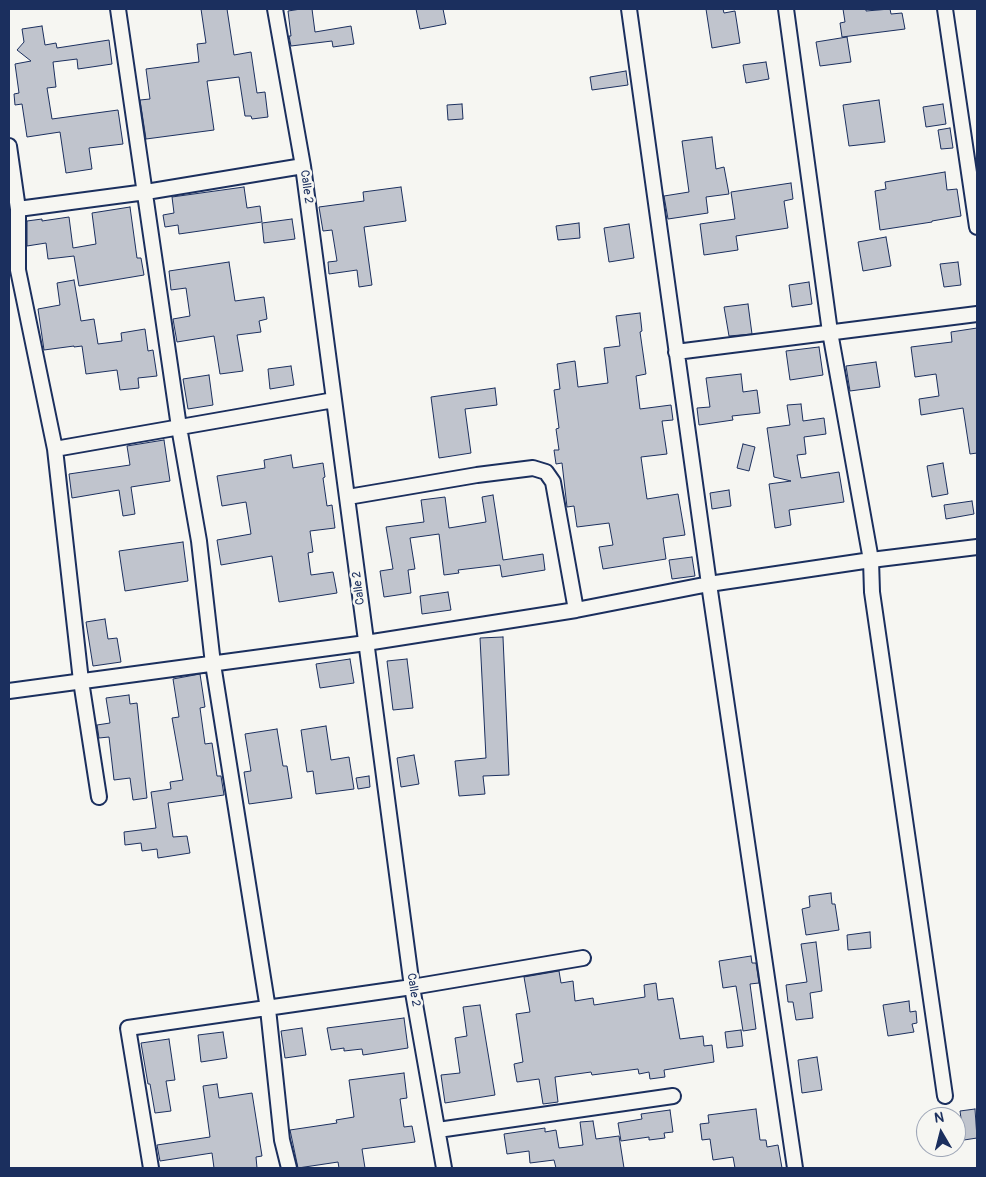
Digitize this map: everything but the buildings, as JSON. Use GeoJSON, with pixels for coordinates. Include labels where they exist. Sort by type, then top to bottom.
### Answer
{"type":"FeatureCollection","features":[{"type":"Feature","properties":{"kind":"street"},"geometry":{"type":"LineString","coordinates":[[118,9],[179,427],[199,541],[213,664],[268,1009],[282,1140],[289,1168]]}},
{"type":"Feature","properties":{"kind":"street","name":"Calle 2"},"geometry":{"type":"LineString","coordinates":[[275,9],[303,166],[412,987],[444,1168]]}},
{"type":"Feature","properties":{"kind":"street"},"geometry":{"type":"LineString","coordinates":[[629,9],[709,584],[795,1168]]}},
{"type":"Feature","properties":{"kind":"street"},"geometry":{"type":"LineString","coordinates":[[786,9],[830,332],[871,560],[872,592],[945,1096]]}},
{"type":"Feature","properties":{"kind":"street"},"geometry":{"type":"LineString","coordinates":[[945,9],[977,228]]}},
{"type":"Feature","properties":{"kind":"street"},"geometry":{"type":"LineString","coordinates":[[9,146],[18,209],[18,270],[55,449],[81,681],[99,797]]}},
{"type":"Feature","properties":{"kind":"street"},"geometry":{"type":"LineString","coordinates":[[18,209],[146,192],[303,166]]}},
{"type":"Feature","properties":{"kind":"street"},"geometry":{"type":"LineString","coordinates":[[676,352],[977,314]]}},
{"type":"Feature","properties":{"kind":"street"},"geometry":{"type":"LineString","coordinates":[[55,449],[334,400]]}},
{"type":"Feature","properties":{"kind":"street"},"geometry":{"type":"LineString","coordinates":[[348,497],[477,475],[533,468],[546,472],[553,482],[576,610]]}},
{"type":"Feature","properties":{"kind":"street"},"geometry":{"type":"LineString","coordinates":[[9,692],[366,643],[576,610],[709,584],[871,560],[977,547]]}},
{"type":"Feature","properties":{"kind":"street"},"geometry":{"type":"LineString","coordinates":[[152,1168],[128,1028],[412,987],[583,958]]}},
{"type":"Feature","properties":{"kind":"street"},"geometry":{"type":"LineString","coordinates":[[438,1130],[673,1096]]}}]}
